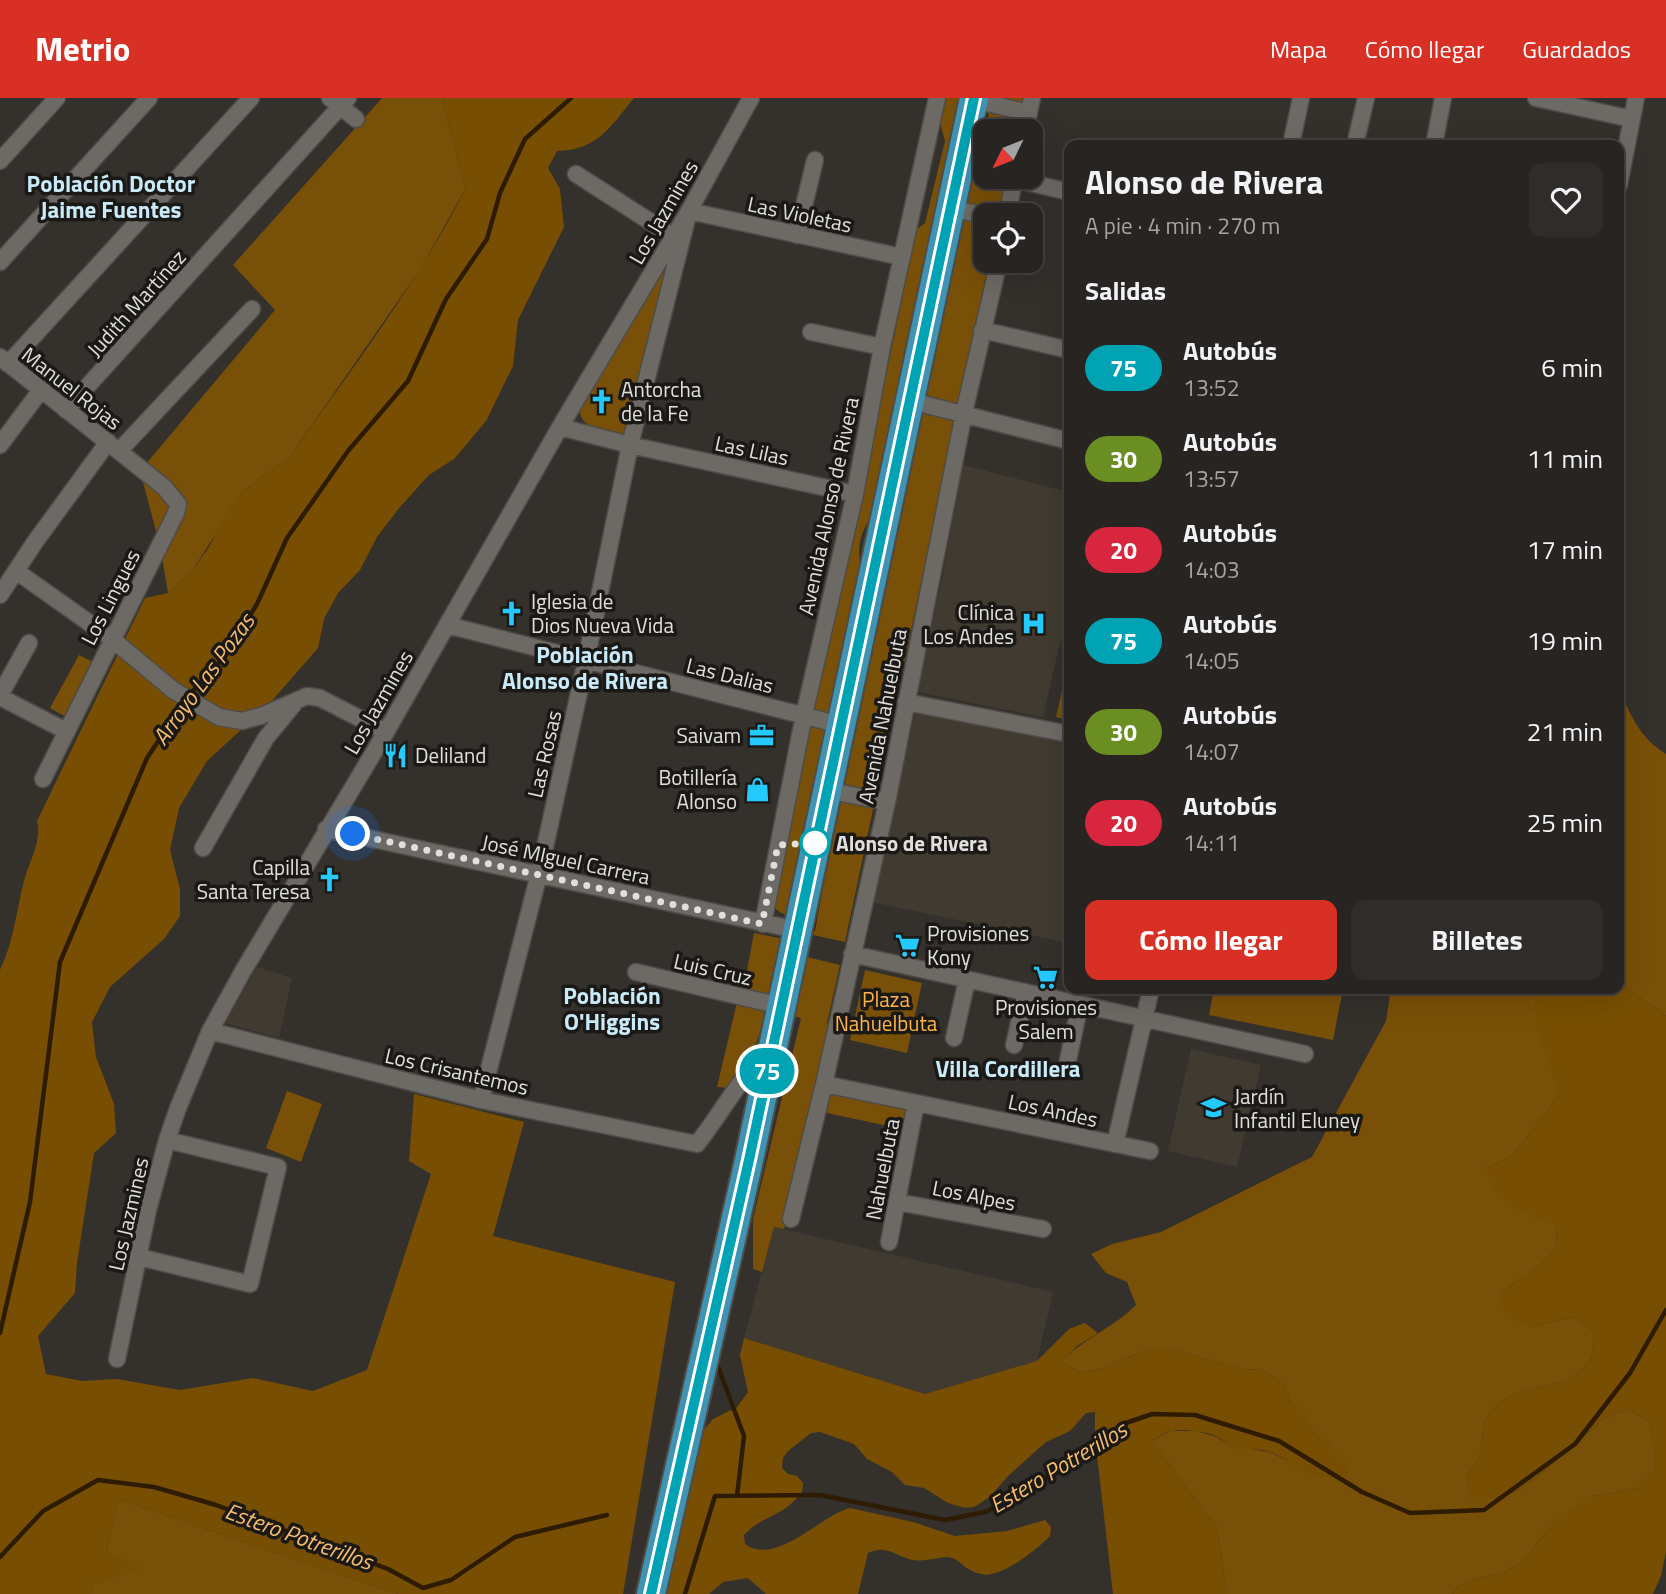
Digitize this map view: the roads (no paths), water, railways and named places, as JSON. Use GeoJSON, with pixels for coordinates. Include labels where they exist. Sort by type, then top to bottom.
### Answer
{"type":"FeatureCollection","features":[{"type":"Feature","properties":{"kind":"highway"},"geometry":{"type":"LineString","coordinates":[[651,1594],[781,1006],[974,99]]}},
{"type":"Feature","properties":{"kind":"street"},"geometry":{"type":"LineString","coordinates":[[0,160],[57,98]]}},
{"type":"Feature","properties":{"kind":"street"},"geometry":{"type":"LineString","coordinates":[[0,262],[149,98]]}},
{"type":"Feature","properties":{"kind":"street"},"geometry":{"type":"LineString","coordinates":[[4,360],[251,98]]}},
{"type":"Feature","properties":{"kind":"street","name":"Los Jazmines"},"geometry":{"type":"LineString","coordinates":[[117,1359],[148,1210],[167,1140],[210,1031],[386,732],[560,427],[674,237],[751,98]]}},
{"type":"Feature","properties":{"kind":"street","name":"Avenida Alonso de Rivera"},"geometry":{"type":"LineString","coordinates":[[762,924],[804,715],[855,494],[882,347],[937,98]]}},
{"type":"Feature","properties":{"kind":"street"},"geometry":{"type":"LineString","coordinates":[[1292,140],[1301,98]]}},
{"type":"Feature","properties":{"kind":"street"},"geometry":{"type":"LineString","coordinates":[[1356,140],[1366,98]]}},
{"type":"Feature","properties":{"kind":"street"},"geometry":{"type":"LineString","coordinates":[[1438,140],[1443,98]]}},
{"type":"Feature","properties":{"kind":"street"},"geometry":{"type":"LineString","coordinates":[[1536,98],[1569,102],[1632,118]]}},
{"type":"Feature","properties":{"kind":"street"},"geometry":{"type":"LineString","coordinates":[[1624,158],[1636,98]]}},
{"type":"Feature","properties":{"kind":"street"},"geometry":{"type":"LineString","coordinates":[[974,99],[1030,106]]}},
{"type":"Feature","properties":{"kind":"street"},"geometry":{"type":"LineString","coordinates":[[340,101],[356,119]]}},
{"type":"Feature","properties":{"kind":"street","name":"Judith Martínez"},"geometry":{"type":"LineString","coordinates":[[66,410],[340,101]]}},
{"type":"Feature","properties":{"kind":"street"},"geometry":{"type":"LineString","coordinates":[[797,236],[815,160]]}},
{"type":"Feature","properties":{"kind":"street"},"geometry":{"type":"LineString","coordinates":[[576,174],[674,237]]}},
{"type":"Feature","properties":{"kind":"street"},"geometry":{"type":"LineString","coordinates":[[1043,185],[1064,191]]}},
{"type":"Feature","properties":{"kind":"street"},"geometry":{"type":"LineString","coordinates":[[951,208],[973,213]]}},
{"type":"Feature","properties":{"kind":"street","name":"Las Violetas"},"geometry":{"type":"LineString","coordinates":[[689,211],[902,257]]}},
{"type":"Feature","properties":{"kind":"street","name":"Las Rosas"},"geometry":{"type":"LineString","coordinates":[[481,1100],[538,874],[630,445],[689,211]]}},
{"type":"Feature","properties":{"kind":"street","name":"Avenida Nahuelbuta"},"geometry":{"type":"LineString","coordinates":[[791,1219],[887,803],[964,413],[996,273]]}},
{"type":"Feature","properties":{"kind":"street"},"geometry":{"type":"LineString","coordinates":[[0,595],[35,542],[113,447],[252,309]]}},
{"type":"Feature","properties":{"kind":"street"},"geometry":{"type":"LineString","coordinates":[[982,330],[1064,349]]}},
{"type":"Feature","properties":{"kind":"street"},"geometry":{"type":"LineString","coordinates":[[811,332],[882,347]]}},
{"type":"Feature","properties":{"kind":"street","name":"Manuel Rojas"},"geometry":{"type":"LineString","coordinates":[[4,360],[113,447]]}},
{"type":"Feature","properties":{"kind":"street"},"geometry":{"type":"LineString","coordinates":[[0,445],[41,390]]}},
{"type":"Feature","properties":{"kind":"street"},"geometry":{"type":"LineString","coordinates":[[911,401],[1064,440]]}},
{"type":"Feature","properties":{"kind":"street","name":"Las Lilas"},"geometry":{"type":"LineString","coordinates":[[560,427],[855,494]]}},
{"type":"Feature","properties":{"kind":"street","name":"Los Lingues"},"geometry":{"type":"LineString","coordinates":[[43,779],[176,513],[178,504],[164,487],[113,447]]}},
{"type":"Feature","properties":{"kind":"street"},"geometry":{"type":"LineString","coordinates":[[16,571],[112,639],[173,690],[219,717],[242,721],[261,716],[307,696],[320,698],[386,732]]}},
{"type":"Feature","properties":{"kind":"street","name":"Las Dalias"},"geometry":{"type":"LineString","coordinates":[[447,625],[841,725]]}},
{"type":"Feature","properties":{"kind":"street"},"geometry":{"type":"LineString","coordinates":[[29,643],[0,696],[66,731]]}},
{"type":"Feature","properties":{"kind":"street"},"geometry":{"type":"LineString","coordinates":[[202,848],[266,738],[296,702]]}},
{"type":"Feature","properties":{"kind":"street"},"geometry":{"type":"LineString","coordinates":[[906,702],[1064,733]]}},
{"type":"Feature","properties":{"kind":"street"},"geometry":{"type":"LineString","coordinates":[[826,790],[887,803]]}},
{"type":"Feature","properties":{"kind":"street","name":"José MIguel Carrera"},"geometry":{"type":"LineString","coordinates":[[327,829],[797,930]]}},
{"type":"Feature","properties":{"kind":"street"},"geometry":{"type":"LineString","coordinates":[[852,954],[1026,992],[1085,1000],[1144,1018],[1305,1054]]}},
{"type":"Feature","properties":{"kind":"street","name":"Luis Cruz"},"geometry":{"type":"LineString","coordinates":[[636,972],[781,1006]]}},
{"type":"Feature","properties":{"kind":"street"},"geometry":{"type":"LineString","coordinates":[[954,1038],[967,979]]}},
{"type":"Feature","properties":{"kind":"street"},"geometry":{"type":"LineString","coordinates":[[1014,1045],[1026,992]]}},
{"type":"Feature","properties":{"kind":"street"},"geometry":{"type":"LineString","coordinates":[[1115,1144],[1150,994]]}},
{"type":"Feature","properties":{"kind":"street"},"geometry":{"type":"LineString","coordinates":[[1068,1060],[1085,1000]]}},
{"type":"Feature","properties":{"kind":"street","name":"Los Crisantemos"},"geometry":{"type":"LineString","coordinates":[[210,1031],[481,1100],[697,1144],[753,1064],[773,1042]]}},
{"type":"Feature","properties":{"kind":"street","name":"Los Andes"},"geometry":{"type":"LineString","coordinates":[[824,1084],[1150,1151]]}},
{"type":"Feature","properties":{"kind":"street","name":"Nahuelbuta"},"geometry":{"type":"LineString","coordinates":[[889,1242],[916,1103]]}},
{"type":"Feature","properties":{"kind":"street"},"geometry":{"type":"LineString","coordinates":[[139,1257],[250,1284],[278,1167],[167,1140]]}},
{"type":"Feature","properties":{"kind":"street","name":"Los Alpes"},"geometry":{"type":"LineString","coordinates":[[897,1202],[1043,1229]]}},
{"type":"Feature","properties":{"kind":"waterway","name":"Arroyo Las Pozas"},"geometry":{"type":"LineString","coordinates":[[189,695],[225,656],[257,604],[287,538],[348,451],[408,381],[446,299],[487,239],[500,193],[525,139],[571,98]]}},
{"type":"Feature","properties":{"kind":"waterway"},"geometry":{"type":"LineString","coordinates":[[985,119],[986,115]]}},
{"type":"Feature","properties":{"kind":"waterway","name":"Arroyo Las Pozas"},"geometry":{"type":"LineString","coordinates":[[0,1333],[30,1202],[60,962],[147,758],[184,702]]}},
{"type":"Feature","properties":{"kind":"waterway"},"geometry":{"type":"LineString","coordinates":[[813,929],[819,896]]}},
{"type":"Feature","properties":{"kind":"waterway","name":"Estero Potrerillos"},"geometry":{"type":"LineString","coordinates":[[685,1594],[715,1496],[820,1495],[945,1520],[985,1512],[1019,1496],[1123,1424],[1152,1414],[1195,1415],[1279,1441],[1362,1492],[1410,1513],[1484,1510],[1575,1444],[1630,1373],[1666,1310]]}},
{"type":"Feature","properties":{"kind":"waterway"},"geometry":{"type":"LineString","coordinates":[[717,1364],[744,1436],[737,1496]]}},
{"type":"Feature","properties":{"kind":"waterway","name":"Estero Potrerillos"},"geometry":{"type":"LineString","coordinates":[[0,1557],[43,1511],[98,1480],[154,1487],[216,1505],[388,1569],[423,1588],[451,1580],[515,1537],[607,1515]]}},
{"type":"Feature","properties":{"kind":"place","name":"Antorcha de la Fe"},"geometry":{"type":"Point","coordinates":[601,401]}},
{"type":"Feature","properties":{"kind":"place","name":"Iglesia de Dios Nueva Vida"},"geometry":{"type":"Point","coordinates":[511,613]}},
{"type":"Feature","properties":{"kind":"place","name":"Clínica Los Andes"},"geometry":{"type":"Point","coordinates":[1034,624]}},
{"type":"Feature","properties":{"kind":"place","name":"Saivam"},"geometry":{"type":"Point","coordinates":[761,735]}},
{"type":"Feature","properties":{"kind":"place","name":"Deliland"},"geometry":{"type":"Point","coordinates":[395,755]}},
{"type":"Feature","properties":{"kind":"place","name":"Botillería Alonso"},"geometry":{"type":"Point","coordinates":[757,789]}},
{"type":"Feature","properties":{"kind":"place","name":"Alonso de Rivera"},"geometry":{"type":"Point","coordinates":[815,843]}},
{"type":"Feature","properties":{"kind":"place","name":"Capilla Santa Teresa"},"geometry":{"type":"Point","coordinates":[330,879]}},
{"type":"Feature","properties":{"kind":"place","name":"Provisiones Kony"},"geometry":{"type":"Point","coordinates":[907,945]}},
{"type":"Feature","properties":{"kind":"place","name":"Provisiones Salem"},"geometry":{"type":"Point","coordinates":[1046,978]}},
{"type":"Feature","properties":{"kind":"place","name":"Jardín Infantil Eluney"},"geometry":{"type":"Point","coordinates":[1214,1108]}},
{"type":"Feature","properties":{"kind":"district","name":"Población Doctor Jaime Fuentes"},"geometry":{"type":"Point","coordinates":[111,196]}},
{"type":"Feature","properties":{"kind":"district","name":"Población Alonso de Rivera"},"geometry":{"type":"Point","coordinates":[585,667]}},
{"type":"Feature","properties":{"kind":"district","name":"Población O'Higgins"},"geometry":{"type":"Point","coordinates":[612,1008]}},
{"type":"Feature","properties":{"kind":"district","name":"Villa Cordillera"},"geometry":{"type":"Point","coordinates":[1008,1068]}},
{"type":"Feature","properties":{"kind":"park label","name":"Plaza Nahuelbuta"},"geometry":{"type":"Point","coordinates":[886,1011]}}]}
